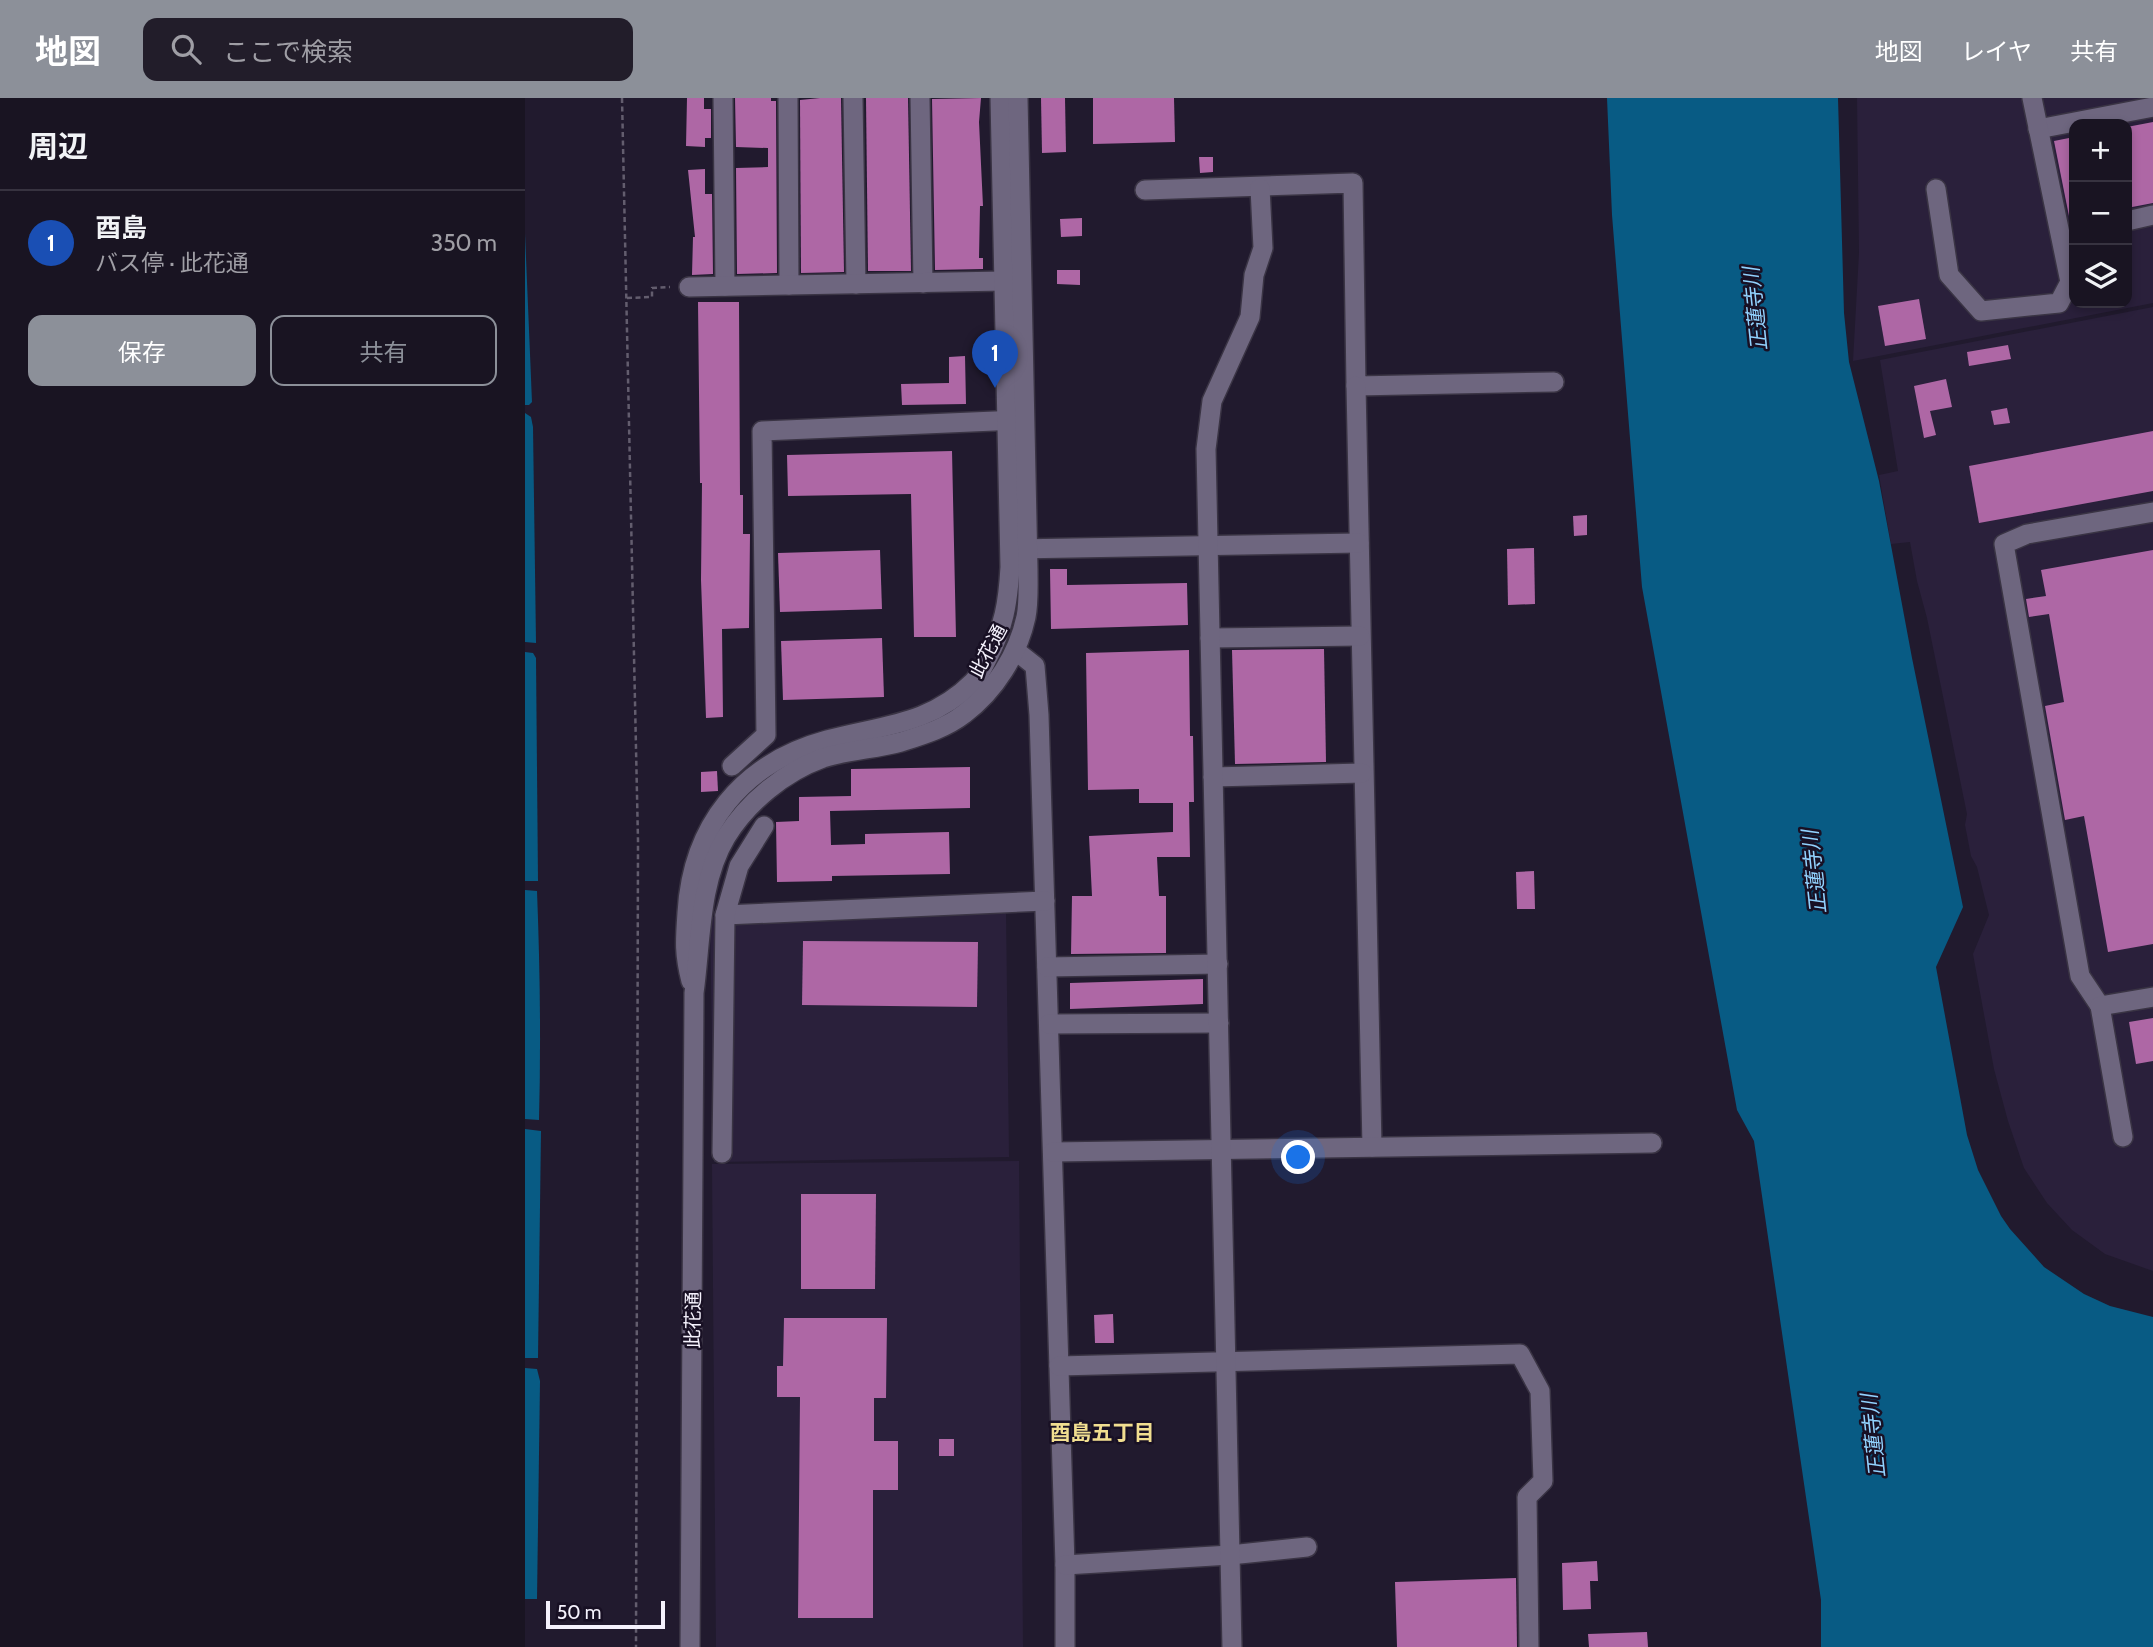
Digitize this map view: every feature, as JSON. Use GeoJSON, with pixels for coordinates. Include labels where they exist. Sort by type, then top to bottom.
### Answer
{"type":"FeatureCollection","features":[{"type":"Feature","properties":{"kind":"street"},"geometry":{"type":"LineString","coordinates":[[723,98],[725,286]]}},
{"type":"Feature","properties":{"kind":"street"},"geometry":{"type":"LineString","coordinates":[[788,98],[789,285]]}},
{"type":"Feature","properties":{"kind":"street"},"geometry":{"type":"LineString","coordinates":[[853,98],[856,284]]}},
{"type":"Feature","properties":{"kind":"street"},"geometry":{"type":"LineString","coordinates":[[919,98],[923,282]]}},
{"type":"Feature","properties":{"kind":"street","name":"此花通"},"geometry":{"type":"LineString","coordinates":[[690,1647],[694,993],[703,915],[716,858],[726,837],[764,793],[803,766],[826,757],[900,742],[936,731],[964,714],[985,694],[1016,652],[1027,614],[1019,549],[1004,281],[1000,98]]}},
{"type":"Feature","properties":{"kind":"street","name":"此花通"},"geometry":{"type":"LineString","coordinates":[[1013,427],[1020,237],[1018,98]]}},
{"type":"Feature","properties":{"kind":"street"},"geometry":{"type":"LineString","coordinates":[[1936,189],[1949,275],[1981,311],[2059,303],[2070,282],[2067,233],[2038,130],[2032,98]]}},
{"type":"Feature","properties":{"kind":"street"},"geometry":{"type":"LineString","coordinates":[[2038,130],[2153,107]]}},
{"type":"Feature","properties":{"kind":"street"},"geometry":{"type":"LineString","coordinates":[[1145,190],[1353,183],[1362,773],[1372,1147]]}},
{"type":"Feature","properties":{"kind":"street"},"geometry":{"type":"LineString","coordinates":[[1232,1647],[1206,449],[1212,401],[1250,317],[1254,275],[1263,248],[1260,188]]}},
{"type":"Feature","properties":{"kind":"street"},"geometry":{"type":"LineString","coordinates":[[2132,219],[2153,215]]}},
{"type":"Feature","properties":{"kind":"street"},"geometry":{"type":"LineString","coordinates":[[689,287],[1004,281]]}},
{"type":"Feature","properties":{"kind":"street"},"geometry":{"type":"LineString","coordinates":[[1356,386],[1554,382]]}},
{"type":"Feature","properties":{"kind":"street"},"geometry":{"type":"LineString","coordinates":[[732,766],[766,735],[762,431],[1013,427]]}},
{"type":"Feature","properties":{"kind":"street"},"geometry":{"type":"LineString","coordinates":[[2123,1137],[2100,1006],[2080,976],[2004,544],[2027,534],[2153,512]]}},
{"type":"Feature","properties":{"kind":"street"},"geometry":{"type":"LineString","coordinates":[[1019,549],[1359,543]]}},
{"type":"Feature","properties":{"kind":"street","name":"此花通"},"geometry":{"type":"LineString","coordinates":[[694,993],[684,954],[690,881],[701,845],[720,810],[739,788],[762,768],[787,755],[825,740],[904,723],[937,710],[959,695],[976,679],[999,636],[1019,549]]}},
{"type":"Feature","properties":{"kind":"street"},"geometry":{"type":"LineString","coordinates":[[1210,638],[1360,636]]}},
{"type":"Feature","properties":{"kind":"street"},"geometry":{"type":"LineString","coordinates":[[1016,652],[1035,666],[1039,715],[1065,1565],[1065,1647]]}},
{"type":"Feature","properties":{"kind":"street"},"geometry":{"type":"LineString","coordinates":[[1213,777],[1362,773]]}},
{"type":"Feature","properties":{"kind":"street"},"geometry":{"type":"LineString","coordinates":[[722,1153],[725,915],[739,866],[764,826]]}},
{"type":"Feature","properties":{"kind":"street"},"geometry":{"type":"LineString","coordinates":[[725,915],[1045,901]]}},
{"type":"Feature","properties":{"kind":"street"},"geometry":{"type":"LineString","coordinates":[[1047,967],[1218,964]]}},
{"type":"Feature","properties":{"kind":"street"},"geometry":{"type":"LineString","coordinates":[[2100,1006],[2153,997]]}},
{"type":"Feature","properties":{"kind":"street"},"geometry":{"type":"LineString","coordinates":[[1049,1024],[1219,1023]]}},
{"type":"Feature","properties":{"kind":"street"},"geometry":{"type":"LineString","coordinates":[[1053,1152],[1652,1143]]}},
{"type":"Feature","properties":{"kind":"street"},"geometry":{"type":"LineString","coordinates":[[1059,1366],[1520,1354],[1540,1391],[1543,1481],[1527,1497],[1529,1647]]}},
{"type":"Feature","properties":{"kind":"street"},"geometry":{"type":"LineString","coordinates":[[1065,1565],[1230,1555],[1307,1547]]}},
{"type":"Feature","properties":{"kind":"path"},"geometry":{"type":"LineString","coordinates":[[622,98],[638,841],[636,1647]]}},
{"type":"Feature","properties":{"kind":"path"},"geometry":{"type":"LineString","coordinates":[[627,298],[652,297],[652,288],[689,287]]}},
{"type":"Feature","properties":{"kind":"shaded area"},"geometry":{"type":"Polygon","coordinates":[[[1857,98],[2153,98],[2153,303],[2132,307],[2132,119],[2069,119],[2069,308],[2127,308],[1853,361],[1859,253],[1857,98]]]}},
{"type":"Feature","properties":{"kind":"shaded area"},"geometry":{"type":"Polygon","coordinates":[[[2153,307],[2153,1271],[2105,1254],[2072,1230],[2047,1203],[2024,1168],[1994,1069],[1973,954],[1989,915],[1977,867],[1971,856],[1965,825],[1967,814],[1927,618],[1910,542],[1891,544],[1879,475],[1898,471],[1880,360],[2153,307]]]}},
{"type":"Feature","properties":{"kind":"shaded area"},"geometry":{"type":"Polygon","coordinates":[[[1006,911],[1009,1157],[714,1162],[710,917],[1006,911]]]}},
{"type":"Feature","properties":{"kind":"shaded area"},"geometry":{"type":"Polygon","coordinates":[[[1019,1161],[1023,1647],[716,1647],[712,1164],[1019,1161]]]}},
{"type":"Feature","properties":{"kind":"water","name":"正蓮寺川"},"geometry":{"type":"Polygon","coordinates":[[[1607,98],[1838,98],[1844,313],[1849,362],[1879,481],[1963,907],[1936,967],[1967,1135],[1978,1170],[2001,1216],[2044,1267],[2084,1294],[2110,1306],[2153,1317],[2153,1647],[1821,1647],[1821,1600],[1754,1141],[1737,1110],[1642,587],[1612,215],[1607,98]]]}},
{"type":"Feature","properties":{"kind":"water"},"geometry":{"type":"Polygon","coordinates":[[[525,234],[532,402],[529,405],[525,405],[525,234]]]}},
{"type":"Feature","properties":{"kind":"water"},"geometry":{"type":"Polygon","coordinates":[[[525,413],[531,417],[533,427],[536,643],[525,642],[525,413]]]}},
{"type":"Feature","properties":{"kind":"water"},"geometry":{"type":"Polygon","coordinates":[[[525,652],[533,653],[536,658],[538,881],[525,881],[525,652]]]}},
{"type":"Feature","properties":{"kind":"water"},"geometry":{"type":"Polygon","coordinates":[[[525,890],[537,891],[539,1120],[525,1119],[525,890]]]}},
{"type":"Feature","properties":{"kind":"water"},"geometry":{"type":"Polygon","coordinates":[[[525,1129],[541,1131],[538,1358],[525,1358],[525,1129]]]}},
{"type":"Feature","properties":{"kind":"water"},"geometry":{"type":"Polygon","coordinates":[[[525,1368],[537,1369],[540,1381],[537,1599],[525,1599],[525,1368]]]}},
{"type":"Feature","properties":{"kind":"building"},"geometry":{"type":"Polygon","coordinates":[[[687,98],[704,98],[704,109],[711,109],[711,138],[705,138],[705,147],[686,146],[687,98]]]}},
{"type":"Feature","properties":{"kind":"building"},"geometry":{"type":"Polygon","coordinates":[[[735,98],[771,98],[771,101],[776,101],[777,273],[737,274],[736,168],[768,167],[768,148],[736,147],[735,98]]]}},
{"type":"Feature","properties":{"kind":"building"},"geometry":{"type":"Polygon","coordinates":[[[841,98],[844,272],[801,273],[800,100],[841,98]]]}},
{"type":"Feature","properties":{"kind":"building"},"geometry":{"type":"Polygon","coordinates":[[[866,98],[908,98],[911,271],[868,271],[866,98]]]}},
{"type":"Feature","properties":{"kind":"building"},"geometry":{"type":"Polygon","coordinates":[[[981,98],[979,122],[983,206],[980,206],[979,258],[983,258],[983,269],[935,270],[932,99],[981,98]]]}},
{"type":"Feature","properties":{"kind":"building"},"geometry":{"type":"Polygon","coordinates":[[[1041,98],[1065,98],[1066,152],[1042,153],[1041,98]]]}},
{"type":"Feature","properties":{"kind":"building"},"geometry":{"type":"Polygon","coordinates":[[[1093,98],[1174,98],[1175,142],[1093,144],[1093,98]]]}},
{"type":"Feature","properties":{"kind":"building"},"geometry":{"type":"Polygon","coordinates":[[[2153,122],[2153,203],[2132,207],[2132,182],[2132,126],[2153,122]]]}},
{"type":"Feature","properties":{"kind":"building"},"geometry":{"type":"Polygon","coordinates":[[[2069,138],[2069,216],[2054,141],[2069,138]]]}},
{"type":"Feature","properties":{"kind":"building"},"geometry":{"type":"Polygon","coordinates":[[[1199,157],[1213,157],[1213,172],[1200,173],[1199,157]]]}},
{"type":"Feature","properties":{"kind":"building"},"geometry":{"type":"Polygon","coordinates":[[[705,169],[705,194],[712,194],[713,274],[692,275],[695,237],[688,170],[705,169]]]}},
{"type":"Feature","properties":{"kind":"building"},"geometry":{"type":"Polygon","coordinates":[[[1082,218],[1082,236],[1061,237],[1060,219],[1082,218]]]}},
{"type":"Feature","properties":{"kind":"building"},"geometry":{"type":"Polygon","coordinates":[[[1057,270],[1080,270],[1080,285],[1057,284],[1057,270]]]}},
{"type":"Feature","properties":{"kind":"building"},"geometry":{"type":"Polygon","coordinates":[[[1919,299],[1926,339],[1885,346],[1878,306],[1919,299]]]}},
{"type":"Feature","properties":{"kind":"building"},"geometry":{"type":"Polygon","coordinates":[[[698,302],[739,302],[740,495],[743,495],[743,534],[750,534],[749,628],[722,629],[723,717],[706,718],[701,580],[698,302]]]}},
{"type":"Feature","properties":{"kind":"building"},"geometry":{"type":"Polygon","coordinates":[[[2008,345],[2011,359],[1969,366],[1967,352],[2008,345]]]}},
{"type":"Feature","properties":{"kind":"building"},"geometry":{"type":"Polygon","coordinates":[[[965,356],[966,404],[902,405],[901,384],[949,383],[949,357],[965,356]]]}},
{"type":"Feature","properties":{"kind":"building"},"geometry":{"type":"Polygon","coordinates":[[[1946,379],[1952,407],[1930,411],[1936,435],[1924,438],[1914,386],[1946,379]]]}},
{"type":"Feature","properties":{"kind":"building"},"geometry":{"type":"Polygon","coordinates":[[[2007,408],[2010,423],[1994,425],[1991,411],[2007,408]]]}},
{"type":"Feature","properties":{"kind":"building"},"geometry":{"type":"Polygon","coordinates":[[[2153,431],[2153,491],[1979,523],[1969,466],[2153,431]]]}},
{"type":"Feature","properties":{"kind":"building"},"geometry":{"type":"Polygon","coordinates":[[[952,451],[956,637],[914,637],[911,494],[788,496],[787,455],[952,451]]]}},
{"type":"Feature","properties":{"kind":"building"},"geometry":{"type":"Polygon","coordinates":[[[1587,515],[1587,535],[1574,536],[1573,516],[1587,515]]]}},
{"type":"Feature","properties":{"kind":"building"},"geometry":{"type":"Polygon","coordinates":[[[1534,548],[1535,604],[1508,605],[1507,549],[1534,548]]]}},
{"type":"Feature","properties":{"kind":"building"},"geometry":{"type":"Polygon","coordinates":[[[880,550],[882,609],[780,612],[778,553],[880,550]]]}},
{"type":"Feature","properties":{"kind":"building"},"geometry":{"type":"Polygon","coordinates":[[[2153,550],[2153,944],[2108,952],[2084,816],[2065,820],[2045,706],[2064,702],[2049,614],[2029,617],[2026,599],[2046,596],[2041,570],[2153,550]]]}},
{"type":"Feature","properties":{"kind":"building"},"geometry":{"type":"Polygon","coordinates":[[[1050,569],[1067,569],[1067,585],[1187,583],[1188,625],[1051,629],[1050,569]]]}},
{"type":"Feature","properties":{"kind":"building"},"geometry":{"type":"Polygon","coordinates":[[[882,638],[884,697],[783,700],[781,641],[882,638]]]}},
{"type":"Feature","properties":{"kind":"building"},"geometry":{"type":"Polygon","coordinates":[[[1324,649],[1326,762],[1235,764],[1232,650],[1324,649]]]}},
{"type":"Feature","properties":{"kind":"building"},"geometry":{"type":"Polygon","coordinates":[[[1189,650],[1194,802],[1189,802],[1190,857],[1157,857],[1159,896],[1166,896],[1166,953],[1071,954],[1072,896],[1092,896],[1089,836],[1173,832],[1173,803],[1139,803],[1139,789],[1088,790],[1086,653],[1189,650]]]}},
{"type":"Feature","properties":{"kind":"building"},"geometry":{"type":"Polygon","coordinates":[[[970,767],[970,808],[830,811],[831,845],[865,844],[865,834],[949,832],[950,874],[832,876],[832,881],[777,882],[776,822],[799,821],[799,797],[851,796],[851,769],[970,767]]]}},
{"type":"Feature","properties":{"kind":"building"},"geometry":{"type":"Polygon","coordinates":[[[717,771],[718,791],[701,792],[701,772],[717,771]]]}},
{"type":"Feature","properties":{"kind":"building"},"geometry":{"type":"Polygon","coordinates":[[[1534,871],[1535,909],[1517,909],[1516,872],[1534,871]]]}},
{"type":"Feature","properties":{"kind":"building"},"geometry":{"type":"Polygon","coordinates":[[[803,941],[978,942],[977,1007],[802,1005],[803,941]]]}},
{"type":"Feature","properties":{"kind":"building"},"geometry":{"type":"Polygon","coordinates":[[[1203,979],[1203,1004],[1070,1009],[1070,983],[1203,979]]]}},
{"type":"Feature","properties":{"kind":"building"},"geometry":{"type":"Polygon","coordinates":[[[2153,1018],[2153,1061],[2136,1064],[2129,1022],[2153,1018]]]}},
{"type":"Feature","properties":{"kind":"building"},"geometry":{"type":"Polygon","coordinates":[[[801,1194],[876,1194],[875,1289],[801,1289],[801,1194]]]}},
{"type":"Feature","properties":{"kind":"building"},"geometry":{"type":"Polygon","coordinates":[[[1113,1314],[1114,1343],[1095,1343],[1094,1315],[1113,1314]]]}},
{"type":"Feature","properties":{"kind":"building"},"geometry":{"type":"Polygon","coordinates":[[[784,1318],[887,1318],[886,1398],[874,1398],[874,1441],[898,1441],[898,1490],[873,1490],[873,1618],[798,1618],[800,1397],[777,1397],[777,1366],[783,1366],[784,1318]]]}},
{"type":"Feature","properties":{"kind":"building"},"geometry":{"type":"Polygon","coordinates":[[[939,1439],[954,1439],[954,1456],[939,1456],[939,1439]]]}},
{"type":"Feature","properties":{"kind":"building"},"geometry":{"type":"Polygon","coordinates":[[[1597,1561],[1598,1581],[1590,1581],[1591,1609],[1563,1610],[1562,1563],[1597,1561]]]}},
{"type":"Feature","properties":{"kind":"building"},"geometry":{"type":"Polygon","coordinates":[[[1516,1578],[1517,1647],[1397,1647],[1395,1582],[1516,1578]]]}},
{"type":"Feature","properties":{"kind":"building"},"geometry":{"type":"Polygon","coordinates":[[[1647,1632],[1648,1647],[1589,1647],[1588,1634],[1647,1632]]]}},
{"type":"Feature","properties":{"kind":"place","name":"酉島"},"geometry":{"type":"Point","coordinates":[995,388]}},
{"type":"Feature","properties":{"kind":"district","name":"酉島五丁目"},"geometry":{"type":"Point","coordinates":[1102,1432]}}]}
